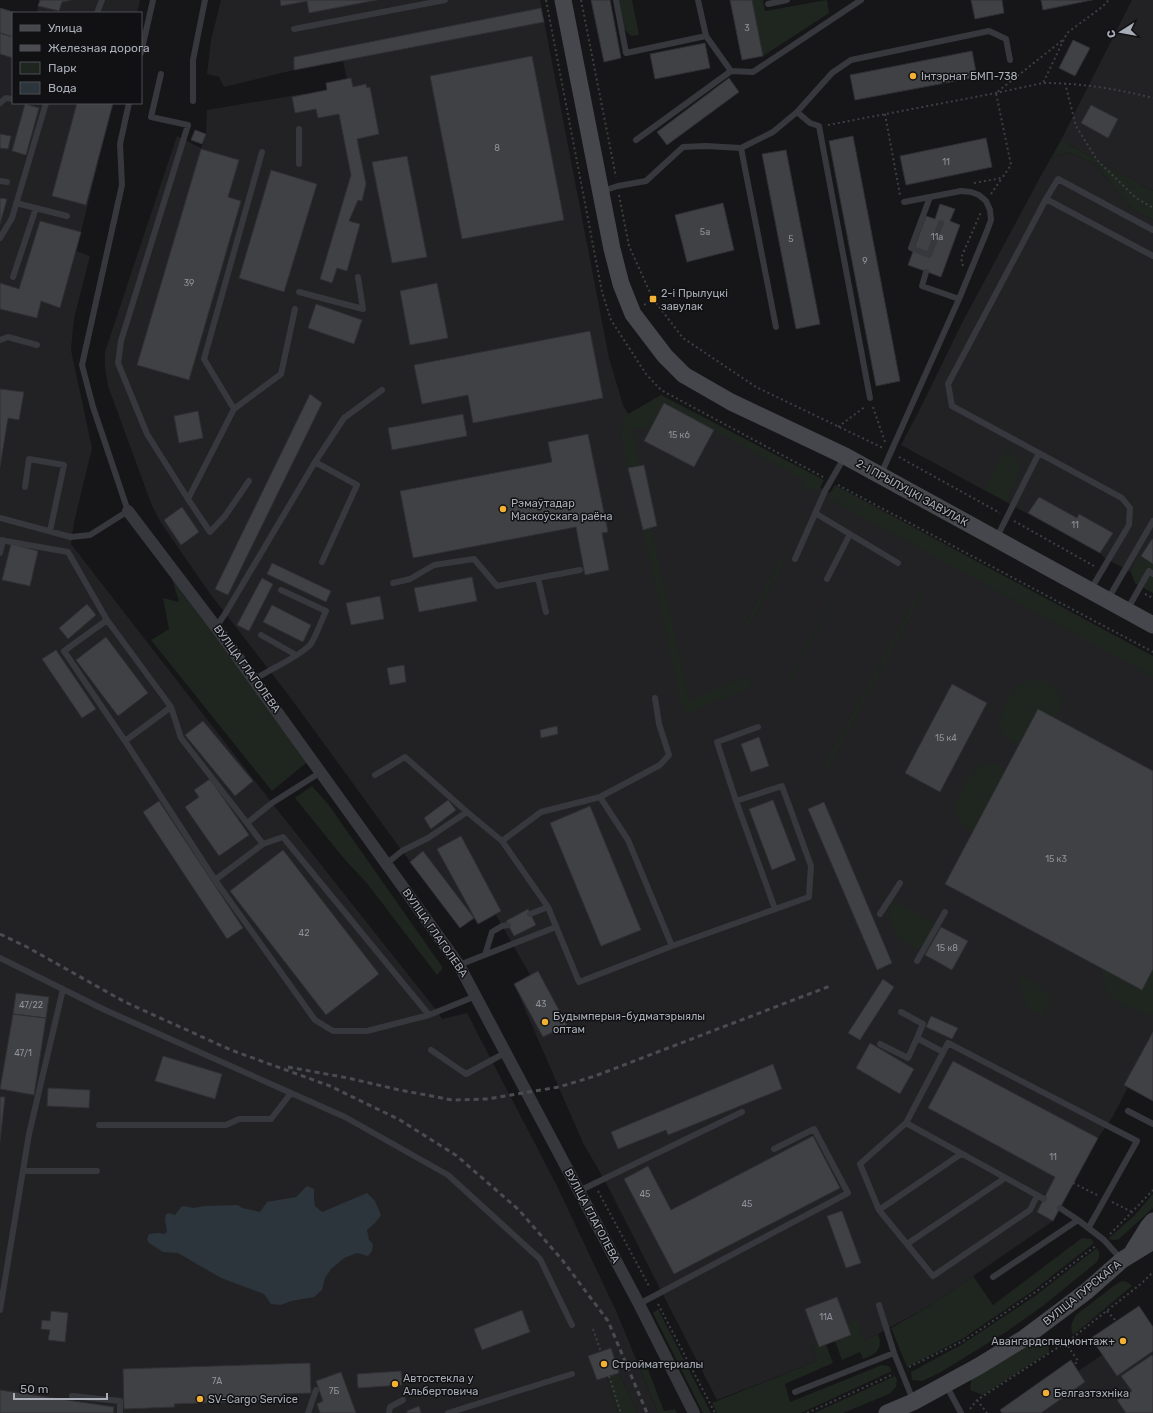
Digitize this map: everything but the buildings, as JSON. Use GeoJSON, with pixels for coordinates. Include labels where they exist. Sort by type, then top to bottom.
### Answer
{"type":"FeatureCollection","features":[{"type":"Feature","properties":{"kind":"street","name":"2-І ПРЫЛУЦКІ ЗАВУЛАК"},"geometry":{"type":"LineString","coordinates":[[563,0],[600,191],[621,284],[633,314],[664,356],[684,375],[731,402],[845,456],[1153,625]]}},
{"type":"Feature","properties":{"kind":"street","name":"ВУЛІЦА ГЛАГОЛЕВА"},"geometry":{"type":"LineString","coordinates":[[128,511],[216,627],[459,966],[639,1304],[694,1413]]}},
{"type":"Feature","properties":{"kind":"street","name":"ВУЛІЦА ГУРСКАГА"},"geometry":{"type":"LineString","coordinates":[[1126,1257],[1153,1222]]}},
{"type":"Feature","properties":{"kind":"street","name":"ВУЛІЦА ГУРСКАГА"},"geometry":{"type":"LineString","coordinates":[[887,1413],[913,1402],[979,1366],[1023,1339],[1087,1291],[1126,1257],[1153,1241]]}},
{"type":"Feature","properties":{"kind":"lane"},"geometry":{"type":"LineString","coordinates":[[97,12],[102,0]]}},
{"type":"Feature","properties":{"kind":"lane"},"geometry":{"type":"LineString","coordinates":[[142,49],[154,0]]}},
{"type":"Feature","properties":{"kind":"lane"},"geometry":{"type":"LineString","coordinates":[[193,101],[192,60],[206,0]]}},
{"type":"Feature","properties":{"kind":"lane"},"geometry":{"type":"LineString","coordinates":[[294,29],[445,0]]}},
{"type":"Feature","properties":{"kind":"lane"},"geometry":{"type":"LineString","coordinates":[[616,0],[626,53],[706,36]]}},
{"type":"Feature","properties":{"kind":"lane"},"geometry":{"type":"LineString","coordinates":[[698,0],[706,36],[731,71]]}},
{"type":"Feature","properties":{"kind":"lane"},"geometry":{"type":"LineString","coordinates":[[768,4],[787,0]]}},
{"type":"Feature","properties":{"kind":"lane"},"geometry":{"type":"LineString","coordinates":[[636,140],[731,71],[753,72],[862,0]]}},
{"type":"Feature","properties":{"kind":"lane"},"geometry":{"type":"LineString","coordinates":[[600,191],[646,181],[683,147],[706,146],[741,148],[773,132],[797,112],[832,74],[851,60],[989,31],[1006,39],[1010,60]]}},
{"type":"Feature","properties":{"kind":"lane"},"geometry":{"type":"LineString","coordinates":[[161,74],[151,117],[188,125],[121,341],[118,363],[147,434],[210,532],[225,516],[249,481]]}},
{"type":"Feature","properties":{"kind":"lane"},"geometry":{"type":"LineString","coordinates":[[0,103],[6,98],[12,99]]}},
{"type":"Feature","properties":{"kind":"lane"},"geometry":{"type":"LineString","coordinates":[[0,238],[12,218],[46,104]]}},
{"type":"Feature","properties":{"kind":"lane"},"geometry":{"type":"LineString","coordinates":[[0,518],[71,537],[90,535],[128,511],[93,406],[82,365],[122,185],[120,144],[129,104]]}},
{"type":"Feature","properties":{"kind":"lane"},"geometry":{"type":"LineString","coordinates":[[797,112],[810,123],[819,126],[870,398]]}},
{"type":"Feature","properties":{"kind":"lane"},"geometry":{"type":"LineString","coordinates":[[299,129],[299,164]]}},
{"type":"Feature","properties":{"kind":"lane"},"geometry":{"type":"LineString","coordinates":[[741,148],[776,327]]}},
{"type":"Feature","properties":{"kind":"lane"},"geometry":{"type":"LineString","coordinates":[[234,409],[204,359],[262,152]]}},
{"type":"Feature","properties":{"kind":"lane"},"geometry":{"type":"LineString","coordinates":[[1090,590],[1129,525],[1130,508],[1122,498],[952,406],[948,384],[1058,179],[1153,230]]}},
{"type":"Feature","properties":{"kind":"lane"},"geometry":{"type":"LineString","coordinates":[[881,476],[889,452],[965,285],[990,220],[990,210],[986,201],[979,195],[971,192],[961,191],[930,197],[902,199]]}},
{"type":"Feature","properties":{"kind":"lane"},"geometry":{"type":"LineString","coordinates":[[930,197],[911,248],[929,255],[941,224]]}},
{"type":"Feature","properties":{"kind":"lane"},"geometry":{"type":"LineString","coordinates":[[1046,199],[1153,256]]}},
{"type":"Feature","properties":{"kind":"lane"},"geometry":{"type":"LineString","coordinates":[[16,203],[67,216]]}},
{"type":"Feature","properties":{"kind":"lane"},"geometry":{"type":"LineString","coordinates":[[13,277],[36,208]]}},
{"type":"Feature","properties":{"kind":"lane"},"geometry":{"type":"LineString","coordinates":[[926,272],[922,286],[959,299]]}},
{"type":"Feature","properties":{"kind":"lane"},"geometry":{"type":"LineString","coordinates":[[299,292],[363,309],[358,277]]}},
{"type":"Feature","properties":{"kind":"lane"},"geometry":{"type":"LineString","coordinates":[[188,499],[234,409],[281,374],[294,309]]}},
{"type":"Feature","properties":{"kind":"lane"},"geometry":{"type":"LineString","coordinates":[[0,340],[8,337],[37,345]]}},
{"type":"Feature","properties":{"kind":"lane"},"geometry":{"type":"LineString","coordinates":[[216,627],[314,462],[344,418],[382,390]]}},
{"type":"Feature","properties":{"kind":"lane"},"geometry":{"type":"LineString","coordinates":[[996,539],[1039,453]]}},
{"type":"Feature","properties":{"kind":"lane"},"geometry":{"type":"LineString","coordinates":[[795,559],[825,491],[845,456]]}},
{"type":"Feature","properties":{"kind":"lane"},"geometry":{"type":"LineString","coordinates":[[25,487],[29,459],[64,465],[50,531]]}},
{"type":"Feature","properties":{"kind":"lane"},"geometry":{"type":"LineString","coordinates":[[314,462],[357,485],[322,562]]}},
{"type":"Feature","properties":{"kind":"lane"},"geometry":{"type":"LineString","coordinates":[[815,512],[898,563]]}},
{"type":"Feature","properties":{"kind":"lane"},"geometry":{"type":"LineString","coordinates":[[1108,600],[1153,521]]}},
{"type":"Feature","properties":{"kind":"lane"},"geometry":{"type":"LineString","coordinates":[[827,579],[850,534]]}},
{"type":"Feature","properties":{"kind":"lane"},"geometry":{"type":"LineString","coordinates":[[0,553],[1,540],[68,552],[107,620],[171,706],[181,738],[263,844]]}},
{"type":"Feature","properties":{"kind":"lane"},"geometry":{"type":"LineString","coordinates":[[393,583],[410,579],[434,565],[474,559],[497,586],[580,570]]}},
{"type":"Feature","properties":{"kind":"lane"},"geometry":{"type":"LineString","coordinates":[[1127,611],[1149,571],[1153,574]]}},
{"type":"Feature","properties":{"kind":"lane"},"geometry":{"type":"LineString","coordinates":[[538,578],[546,612]]}},
{"type":"Feature","properties":{"kind":"lane"},"geometry":{"type":"LineString","coordinates":[[254,680],[268,670],[296,655],[310,644],[326,611],[280,590]]}},
{"type":"Feature","properties":{"kind":"lane"},"geometry":{"type":"LineString","coordinates":[[107,620],[64,651],[126,741],[215,880],[315,1020],[333,1031],[367,1031],[429,1015],[476,996]]}},
{"type":"Feature","properties":{"kind":"lane"},"geometry":{"type":"LineString","coordinates":[[261,635],[296,655]]}},
{"type":"Feature","properties":{"kind":"lane"},"geometry":{"type":"LineString","coordinates":[[502,841],[541,812],[600,797],[660,765],[669,755],[659,724],[655,698]]}},
{"type":"Feature","properties":{"kind":"lane"},"geometry":{"type":"LineString","coordinates":[[126,741],[171,706]]}},
{"type":"Feature","properties":{"kind":"lane"},"geometry":{"type":"LineString","coordinates":[[758,727],[717,742],[736,801],[775,909]]}},
{"type":"Feature","properties":{"kind":"lane"},"geometry":{"type":"LineString","coordinates":[[375,775],[404,757],[502,841],[548,907],[579,982],[672,946],[809,897],[811,866],[782,786],[736,801]]}},
{"type":"Feature","properties":{"kind":"lane"},"geometry":{"type":"LineString","coordinates":[[247,823],[272,803],[321,772]]}},
{"type":"Feature","properties":{"kind":"lane"},"geometry":{"type":"LineString","coordinates":[[600,797],[628,840],[672,946]]}},
{"type":"Feature","properties":{"kind":"lane"},"geometry":{"type":"LineString","coordinates":[[386,864],[402,851],[428,838],[467,812]]}},
{"type":"Feature","properties":{"kind":"lane"},"geometry":{"type":"LineString","coordinates":[[215,880],[263,844],[283,837],[429,1015]]}},
{"type":"Feature","properties":{"kind":"lane"},"geometry":{"type":"LineString","coordinates":[[880,914],[900,883]]}},
{"type":"Feature","properties":{"kind":"lane"},"geometry":{"type":"LineString","coordinates":[[530,914],[548,907]]}},
{"type":"Feature","properties":{"kind":"lane"},"geometry":{"type":"LineString","coordinates":[[917,961],[945,912]]}},
{"type":"Feature","properties":{"kind":"lane"},"geometry":{"type":"LineString","coordinates":[[485,955],[492,932],[502,926],[508,925]]}},
{"type":"Feature","properties":{"kind":"lane"},"geometry":{"type":"LineString","coordinates":[[459,966],[556,926]]}},
{"type":"Feature","properties":{"kind":"lane"},"geometry":{"type":"LineString","coordinates":[[0,958],[105,1010],[345,1117],[448,1174],[540,1259],[572,1325]]}},
{"type":"Feature","properties":{"kind":"lane"},"geometry":{"type":"LineString","coordinates":[[0,1310],[29,1134],[63,989]]}},
{"type":"Feature","properties":{"kind":"lane"},"geometry":{"type":"LineString","coordinates":[[880,1044],[908,1058],[923,1024],[901,1012]]}},
{"type":"Feature","properties":{"kind":"lane"},"geometry":{"type":"LineString","coordinates":[[917,1038],[943,1052]]}},
{"type":"Feature","properties":{"kind":"lane"},"geometry":{"type":"LineString","coordinates":[[1037,1196],[1030,1210],[933,1276],[878,1210],[860,1164],[906,1123],[948,1043],[1137,1141],[1088,1227]]}},
{"type":"Feature","properties":{"kind":"lane"},"geometry":{"type":"LineString","coordinates":[[431,1050],[466,1074],[505,1053]]}},
{"type":"Feature","properties":{"kind":"lane"},"geometry":{"type":"LineString","coordinates":[[99,1125],[226,1125],[239,1119],[271,1119],[291,1093]]}},
{"type":"Feature","properties":{"kind":"lane"},"geometry":{"type":"LineString","coordinates":[[1128,1110],[1153,1124]]}},
{"type":"Feature","properties":{"kind":"lane"},"geometry":{"type":"LineString","coordinates":[[579,1191],[742,1112]]}},
{"type":"Feature","properties":{"kind":"lane"},"geometry":{"type":"LineString","coordinates":[[906,1123],[1044,1199]]}},
{"type":"Feature","properties":{"kind":"lane"},"geometry":{"type":"LineString","coordinates":[[639,1304],[848,1193],[814,1128],[774,1149]]}},
{"type":"Feature","properties":{"kind":"lane"},"geometry":{"type":"LineString","coordinates":[[878,1210],[961,1154]]}},
{"type":"Feature","properties":{"kind":"lane"},"geometry":{"type":"LineString","coordinates":[[23,1171],[97,1171]]}},
{"type":"Feature","properties":{"kind":"lane"},"geometry":{"type":"LineString","coordinates":[[906,1244],[1005,1178]]}},
{"type":"Feature","properties":{"kind":"lane"},"geometry":{"type":"LineString","coordinates":[[1060,1208],[1088,1227],[1126,1257]]}},
{"type":"Feature","properties":{"kind":"lane"},"geometry":{"type":"LineString","coordinates":[[993,1277],[1078,1220]]}},
{"type":"Feature","properties":{"kind":"lane"},"geometry":{"type":"LineString","coordinates":[[879,1305],[894,1353],[913,1402]]}},
{"type":"Feature","properties":{"kind":"lane"},"geometry":{"type":"LineString","coordinates":[[794,1392],[894,1353]]}},
{"type":"Feature","properties":{"kind":"lane"},"geometry":{"type":"LineString","coordinates":[[448,1413],[572,1374]]}},
{"type":"Feature","properties":{"kind":"lane"},"geometry":{"type":"LineString","coordinates":[[946,1384],[961,1413]]}},
{"type":"Feature","properties":{"kind":"lane"},"geometry":{"type":"LineString","coordinates":[[308,1413],[316,1390]]}},
{"type":"Feature","properties":{"kind":"lane"},"geometry":{"type":"LineString","coordinates":[[72,1396],[120,1401],[120,1413]]}},
{"type":"Feature","properties":{"kind":"lane"},"geometry":{"type":"LineString","coordinates":[[389,1413],[390,1407],[403,1400]]}},
{"type":"Feature","properties":{"kind":"path"},"geometry":{"type":"LineString","coordinates":[[546,0],[602,292],[611,320],[646,374],[661,390],[1153,652]]}},
{"type":"Feature","properties":{"kind":"path"},"geometry":{"type":"LineString","coordinates":[[580,0],[629,246],[653,299],[683,338],[756,387],[889,452],[1102,570]]}},
{"type":"Feature","properties":{"kind":"path"},"geometry":{"type":"LineString","coordinates":[[1044,83],[1067,33],[1109,0]]}},
{"type":"Feature","properties":{"kind":"path"},"geometry":{"type":"LineString","coordinates":[[996,93],[1064,39]]}},
{"type":"Feature","properties":{"kind":"path"},"geometry":{"type":"LineString","coordinates":[[819,126],[1044,83],[1065,83],[1117,89],[1153,98]]}},
{"type":"Feature","properties":{"kind":"path"},"geometry":{"type":"LineString","coordinates":[[1065,83],[1076,126],[1097,160],[1136,198],[1153,208]]}},
{"type":"Feature","properties":{"kind":"path"},"geometry":{"type":"LineString","coordinates":[[965,285],[961,258],[986,201],[1011,164],[996,93]]}},
{"type":"Feature","properties":{"kind":"path"},"geometry":{"type":"LineString","coordinates":[[885,114],[902,199]]}},
{"type":"Feature","properties":{"kind":"path"},"geometry":{"type":"LineString","coordinates":[[970,184],[1002,178]]}},
{"type":"Feature","properties":{"kind":"path"},"geometry":{"type":"LineString","coordinates":[[838,427],[872,402],[889,452]]}},
{"type":"Feature","properties":{"kind":"path"},"geometry":{"type":"LineString","coordinates":[[1139,590],[1153,598]]}},
{"type":"Feature","properties":{"kind":"path"},"geometry":{"type":"LineString","coordinates":[[807,1413],[901,1371],[965,1340],[1037,1291],[1104,1240],[1153,1190]]}},
{"type":"Feature","properties":{"kind":"path"},"geometry":{"type":"LineString","coordinates":[[966,1413],[977,1400],[1065,1342],[1107,1311],[1142,1283],[1153,1272]]}},
{"type":"Feature","properties":{"kind":"path"},"geometry":{"type":"LineString","coordinates":[[1107,1311],[1116,1321]]}},
{"type":"Feature","properties":{"kind":"path"},"geometry":{"type":"LineString","coordinates":[[593,1329],[601,1352]]}},
{"type":"Feature","properties":{"kind":"path"},"geometry":{"type":"LineString","coordinates":[[1065,1342],[1078,1362],[1074,1365]]}},
{"type":"Feature","properties":{"kind":"path"},"geometry":{"type":"LineString","coordinates":[[609,1376],[621,1413]]}},
{"type":"Feature","properties":{"kind":"path"},"geometry":{"type":"LineString","coordinates":[[977,1400],[987,1413]]}},
{"type":"Feature","properties":{"kind":"shaded area"},"geometry":{"type":"Polygon","coordinates":[[[40,0],[140,0],[137,12],[36,12],[40,0]]]}},
{"type":"Feature","properties":{"kind":"shaded area"},"geometry":{"type":"Polygon","coordinates":[[[221,0],[540,0],[609,358],[623,405],[628,414],[638,409],[664,403],[1153,668],[1153,1101],[1128,1087],[1112,1118],[1098,1138],[1053,1221],[931,1305],[865,1341],[847,1325],[837,1297],[805,1309],[818,1345],[812,1347],[817,1361],[717,1400],[604,1179],[583,1143],[514,984],[530,975],[496,915],[478,924],[474,919],[460,928],[290,697],[211,595],[161,523],[152,506],[108,386],[105,367],[105,352],[177,136],[201,148],[206,134],[207,110],[327,90],[326,83],[347,79],[343,61],[294,70],[224,87],[219,77],[207,74],[211,40],[221,0]]]}},
{"type":"Feature","properties":{"kind":"shaded area"},"geometry":{"type":"Polygon","coordinates":[[[1132,0],[1153,0],[1153,191],[1061,140],[1132,0]]]}},
{"type":"Feature","properties":{"kind":"shaded area"},"geometry":{"type":"Polygon","coordinates":[[[0,8],[14,12],[12,12],[12,104],[113,104],[76,251],[90,256],[74,318],[71,350],[92,448],[74,523],[71,544],[442,1019],[467,1013],[557,1186],[617,1313],[658,1413],[638,1413],[619,1373],[611,1349],[588,1356],[597,1380],[607,1377],[618,1413],[0,1413],[45,1397],[0,1390],[0,8]]]}},
{"type":"Feature","properties":{"kind":"shaded area"},"geometry":{"type":"Polygon","coordinates":[[[1068,152],[1095,164],[1132,209],[1153,220],[1153,593],[1135,583],[1131,572],[1105,558],[1100,553],[901,445],[963,321],[1043,172],[1051,158],[1068,152]]]}},
{"type":"Feature","properties":{"kind":"shaded area"},"geometry":{"type":"Polygon","coordinates":[[[1139,1306],[1153,1327],[1153,1413],[1002,1413],[1000,1410],[1071,1360],[1078,1371],[1102,1355],[1091,1338],[1139,1306]]]}},
{"type":"Feature","properties":{"kind":"green space"},"geometry":{"type":"Polygon","coordinates":[[[617,0],[632,0],[639,35],[631,36],[622,27],[617,0]]]}},
{"type":"Feature","properties":{"kind":"green space"},"geometry":{"type":"Polygon","coordinates":[[[752,0],[763,0],[765,11],[827,0],[829,13],[763,56],[752,0]]]}},
{"type":"Feature","properties":{"kind":"green space"},"geometry":{"type":"Polygon","coordinates":[[[1061,140],[1153,191],[1153,220],[1132,209],[1095,164],[1068,152],[1051,158],[1061,140]]]}},
{"type":"Feature","properties":{"kind":"green space"},"geometry":{"type":"Polygon","coordinates":[[[661,395],[824,480],[820,488],[809,491],[800,488],[804,480],[664,403],[651,427],[633,430],[640,466],[628,468],[621,433],[624,420],[628,414],[661,395]]]}},
{"type":"Feature","properties":{"kind":"green space"},"geometry":{"type":"Polygon","coordinates":[[[1007,449],[1015,457],[1020,469],[1016,482],[1006,501],[985,490],[1002,455],[1007,449]]]}},
{"type":"Feature","properties":{"kind":"green space"},"geometry":{"type":"Polygon","coordinates":[[[835,485],[1153,656],[1153,677],[830,499],[830,493],[835,485]]]}},
{"type":"Feature","properties":{"kind":"green space"},"geometry":{"type":"Polygon","coordinates":[[[651,527],[689,700],[745,677],[756,685],[684,715],[643,530],[651,527]]]}},
{"type":"Feature","properties":{"kind":"green space"},"geometry":{"type":"Polygon","coordinates":[[[1141,556],[1153,564],[1153,593],[1135,583],[1131,572],[1141,556]]]}},
{"type":"Feature","properties":{"kind":"green space"},"geometry":{"type":"Polygon","coordinates":[[[780,560],[784,563],[748,627],[744,625],[780,560]]]}},
{"type":"Feature","properties":{"kind":"green space"},"geometry":{"type":"Polygon","coordinates":[[[169,569],[308,762],[272,791],[151,640],[169,629],[163,598],[179,602],[169,569]]]}},
{"type":"Feature","properties":{"kind":"green space"},"geometry":{"type":"Polygon","coordinates":[[[918,594],[922,595],[827,770],[823,767],[918,594]]]}},
{"type":"Feature","properties":{"kind":"green space"},"geometry":{"type":"Polygon","coordinates":[[[834,597],[836,598],[790,681],[788,679],[834,597]]]}},
{"type":"Feature","properties":{"kind":"green space"},"geometry":{"type":"Polygon","coordinates":[[[1043,680],[1056,688],[1063,700],[1055,718],[1038,709],[1019,745],[1008,740],[998,729],[1001,715],[1007,701],[1015,689],[1027,681],[1043,680]]]}},
{"type":"Feature","properties":{"kind":"green space"},"geometry":{"type":"Polygon","coordinates":[[[981,764],[997,765],[1006,770],[972,833],[960,823],[953,808],[969,777],[981,764]]]}},
{"type":"Feature","properties":{"kind":"green space"},"geometry":{"type":"Polygon","coordinates":[[[312,786],[328,804],[443,968],[437,975],[366,882],[346,861],[295,798],[312,786]]]}},
{"type":"Feature","properties":{"kind":"green space"},"geometry":{"type":"Polygon","coordinates":[[[895,901],[941,927],[925,955],[901,940],[892,927],[889,916],[890,906],[895,901]]]}},
{"type":"Feature","properties":{"kind":"green space"},"geometry":{"type":"Polygon","coordinates":[[[1101,968],[1142,990],[1153,969],[1153,1014],[1151,1015],[1131,1009],[1118,1003],[1108,993],[1105,987],[1101,968]]]}},
{"type":"Feature","properties":{"kind":"green space"},"geometry":{"type":"Polygon","coordinates":[[[1018,972],[1048,993],[1051,1001],[1043,1015],[1026,1006],[1018,972]]]}},
{"type":"Feature","properties":{"kind":"green space"},"geometry":{"type":"Polygon","coordinates":[[[1153,1194],[1153,1208],[1119,1239],[1108,1239],[1135,1215],[1153,1194]]]}},
{"type":"Feature","properties":{"kind":"green space"},"geometry":{"type":"Polygon","coordinates":[[[1082,1238],[1091,1239],[1094,1243],[1034,1290],[962,1339],[907,1367],[891,1328],[931,1305],[973,1276],[993,1305],[1082,1238]]]}},
{"type":"Feature","properties":{"kind":"green space"},"geometry":{"type":"Polygon","coordinates":[[[1097,1248],[1099,1251],[1099,1258],[1097,1262],[1044,1305],[1009,1330],[941,1372],[922,1381],[912,1380],[911,1372],[961,1345],[1035,1296],[1097,1248]]]}},
{"type":"Feature","properties":{"kind":"green space"},"geometry":{"type":"Polygon","coordinates":[[[1122,1281],[1127,1282],[1132,1286],[1073,1335],[1072,1325],[1076,1315],[1122,1281]]]}},
{"type":"Feature","properties":{"kind":"green space"},"geometry":{"type":"Polygon","coordinates":[[[658,1309],[711,1413],[703,1413],[653,1313],[658,1309]]]}},
{"type":"Feature","properties":{"kind":"green space"},"geometry":{"type":"Polygon","coordinates":[[[858,1321],[865,1341],[878,1334],[880,1339],[879,1347],[871,1356],[863,1359],[860,1352],[842,1360],[835,1341],[851,1335],[847,1325],[858,1321]]]}},
{"type":"Feature","properties":{"kind":"green space"},"geometry":{"type":"Polygon","coordinates":[[[1048,1340],[1049,1352],[983,1395],[970,1390],[972,1374],[1030,1343],[1048,1340]]]}},
{"type":"Feature","properties":{"kind":"green space"},"geometry":{"type":"Polygon","coordinates":[[[826,1344],[833,1363],[785,1384],[790,1402],[882,1365],[889,1366],[892,1371],[801,1413],[717,1413],[712,1403],[817,1361],[812,1347],[818,1345],[819,1347],[826,1344]]]}},
{"type":"Feature","properties":{"kind":"green space"},"geometry":{"type":"Polygon","coordinates":[[[646,1364],[664,1411],[675,1409],[677,1413],[658,1413],[639,1366],[646,1364]]]}},
{"type":"Feature","properties":{"kind":"green space"},"geometry":{"type":"Polygon","coordinates":[[[619,1373],[638,1413],[618,1413],[607,1377],[619,1373]]]}},
{"type":"Feature","properties":{"kind":"green space"},"geometry":{"type":"Polygon","coordinates":[[[895,1376],[897,1380],[896,1387],[889,1394],[843,1413],[814,1413],[895,1376]]]}},
{"type":"Feature","properties":{"kind":"water"},"geometry":{"type":"Polygon","coordinates":[[[307,1186],[314,1189],[315,1206],[322,1212],[367,1193],[375,1201],[381,1215],[367,1230],[369,1240],[373,1244],[372,1251],[368,1256],[357,1253],[344,1258],[331,1269],[325,1278],[322,1290],[314,1297],[291,1301],[281,1305],[271,1304],[264,1294],[221,1278],[178,1253],[163,1252],[149,1243],[147,1239],[149,1234],[164,1234],[167,1232],[165,1219],[166,1214],[169,1213],[175,1215],[181,1207],[184,1206],[193,1208],[238,1205],[242,1208],[260,1212],[267,1202],[296,1197],[307,1186]]]}},
{"type":"Feature","properties":{"kind":"railway"},"geometry":{"type":"LineString","coordinates":[[0,934],[27,947],[125,1002],[231,1050],[330,1086],[400,1120],[457,1156],[519,1210],[563,1261],[608,1321],[647,1413]]}},
{"type":"Feature","properties":{"kind":"railway"},"geometry":{"type":"LineString","coordinates":[[288,1067],[452,1100],[487,1099],[559,1087],[595,1076],[830,986]]}},
{"type":"Feature","properties":{"kind":"place","name":"Інтэрнат БМП-738"},"geometry":{"type":"Point","coordinates":[913,76]}},
{"type":"Feature","properties":{"kind":"place","name":"2-і Прылуцкі завулак"},"geometry":{"type":"Point","coordinates":[653,299]}},
{"type":"Feature","properties":{"kind":"place","name":"Рэмаўтадар Маскоўскага раёна"},"geometry":{"type":"Point","coordinates":[503,509]}},
{"type":"Feature","properties":{"kind":"place","name":"Будымперыя-будматэрыялы оптам"},"geometry":{"type":"Point","coordinates":[545,1022]}},
{"type":"Feature","properties":{"kind":"place","name":"Авангардспецмонтаж+"},"geometry":{"type":"Point","coordinates":[1123,1341]}},
{"type":"Feature","properties":{"kind":"place","name":"Стройматериалы"},"geometry":{"type":"Point","coordinates":[604,1364]}},
{"type":"Feature","properties":{"kind":"place","name":"Автостекла у Альбертовича"},"geometry":{"type":"Point","coordinates":[395,1384]}},
{"type":"Feature","properties":{"kind":"place","name":"Белгазтэхніка"},"geometry":{"type":"Point","coordinates":[1046,1393]}},
{"type":"Feature","properties":{"kind":"place","name":"SV-Cargo Service"},"geometry":{"type":"Point","coordinates":[200,1399]}}]}
